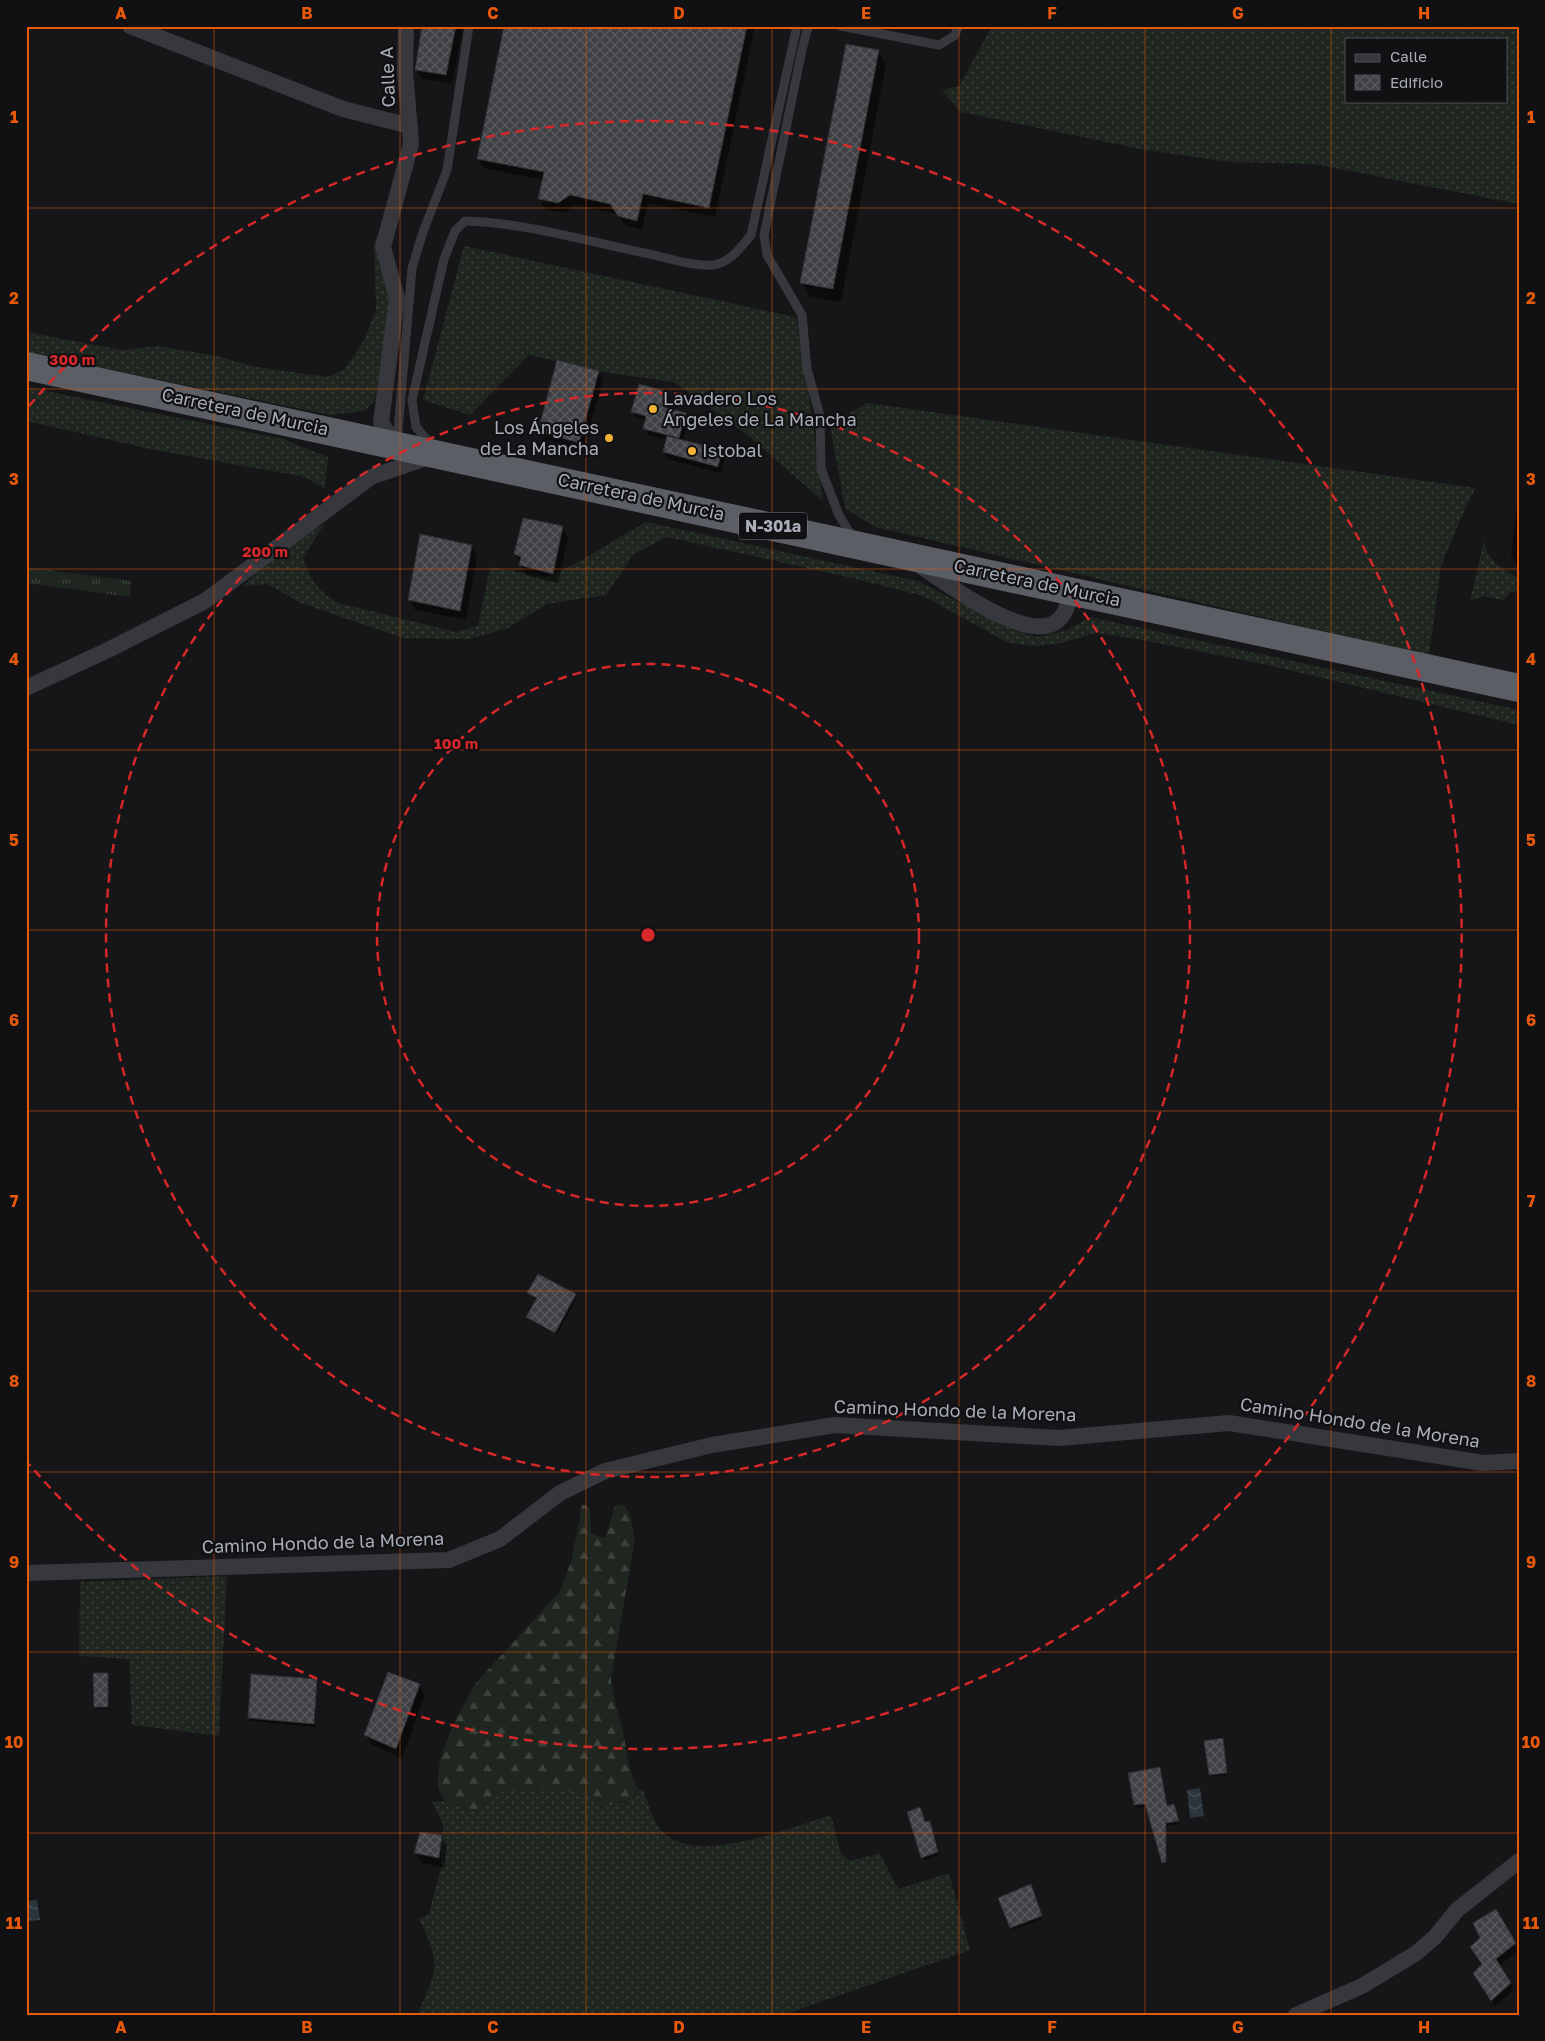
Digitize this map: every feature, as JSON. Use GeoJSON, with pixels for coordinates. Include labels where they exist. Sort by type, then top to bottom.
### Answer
{"type":"FeatureCollection","features":[{"type":"Feature","properties":{"kind":"highway","name":"Carretera de Murcia"},"geometry":{"type":"LineString","coordinates":[[26,366],[1072,590],[1519,688]]}},
{"type":"Feature","properties":{"kind":"street"},"geometry":{"type":"LineString","coordinates":[[130,26],[343,109],[410,126]]}},
{"type":"Feature","properties":{"kind":"street","name":"Calle A"},"geometry":{"type":"LineString","coordinates":[[395,444],[381,422],[397,298],[384,247],[411,144],[405,71],[406,26]]}},
{"type":"Feature","properties":{"kind":"street"},"geometry":{"type":"LineString","coordinates":[[26,688],[108,650],[205,601],[371,477],[439,454]]}},
{"type":"Feature","properties":{"kind":"street"},"geometry":{"type":"LineString","coordinates":[[903,554],[1005,618],[1034,626],[1051,625],[1066,611],[1072,590]]}},
{"type":"Feature","properties":{"kind":"street","name":"Camino Hondo de la Morena"},"geometry":{"type":"LineString","coordinates":[[26,1573],[449,1560],[500,1538],[560,1493],[605,1471],[712,1446],[835,1425],[1059,1438],[1229,1423],[1483,1463],[1519,1461]]}},
{"type":"Feature","properties":{"kind":"street"},"geometry":{"type":"LineString","coordinates":[[1296,2015],[1362,1986],[1415,1954],[1435,1937],[1457,1910],[1519,1861]]}},
{"type":"Feature","properties":{"kind":"lane"},"geometry":{"type":"LineString","coordinates":[[395,444],[412,268],[423,232],[447,170],[469,26]]}},
{"type":"Feature","properties":{"kind":"lane"},"geometry":{"type":"LineString","coordinates":[[439,454],[416,427],[412,400],[444,259],[455,231],[465,221],[495,222],[544,230],[688,262],[714,265],[736,254],[750,235],[797,26]]}},
{"type":"Feature","properties":{"kind":"lane"},"geometry":{"type":"LineString","coordinates":[[810,26],[807,30],[802,50],[764,235],[767,255],[802,314],[807,369],[820,416],[821,469],[839,515],[857,544]]}},
{"type":"Feature","properties":{"kind":"lane"},"geometry":{"type":"LineString","coordinates":[[841,26],[939,46],[954,36],[959,26]]}},
{"type":"Feature","properties":{"kind":"green space"},"geometry":{"type":"Polygon","coordinates":[[[992,26],[1519,26],[1519,204],[1314,164],[1230,162],[1140,149],[961,112],[942,90],[959,86],[992,26]]]}},
{"type":"Feature","properties":{"kind":"green space"},"geometry":{"type":"Polygon","coordinates":[[[376,236],[391,308],[375,400],[365,411],[330,415],[26,352],[26,332],[122,350],[158,346],[217,356],[256,367],[327,377],[345,369],[365,338],[376,310],[374,244],[376,236]]]}},
{"type":"Feature","properties":{"kind":"green space"},"geometry":{"type":"Polygon","coordinates":[[[464,246],[796,317],[811,407],[823,501],[745,433],[674,382],[603,372],[529,355],[470,415],[423,400],[464,246]]]}},
{"type":"Feature","properties":{"kind":"green space"},"geometry":{"type":"Polygon","coordinates":[[[26,387],[283,439],[328,457],[325,489],[305,477],[155,450],[26,421],[26,387]]]}},
{"type":"Feature","properties":{"kind":"green space"},"geometry":{"type":"Polygon","coordinates":[[[867,403],[1476,488],[1468,502],[1441,566],[1429,656],[875,527],[845,508],[830,425],[867,403]]]}},
{"type":"Feature","properties":{"kind":"green space"},"geometry":{"type":"Polygon","coordinates":[[[646,522],[918,581],[1013,630],[1037,637],[1067,630],[1090,617],[1519,710],[1519,725],[1268,665],[1137,639],[1096,633],[1057,644],[1032,646],[1007,642],[923,596],[848,577],[667,537],[634,554],[606,595],[547,604],[508,628],[470,639],[403,638],[301,603],[267,584],[243,586],[291,544],[312,530],[324,525],[303,557],[308,572],[315,584],[325,594],[338,603],[456,632],[478,626],[490,567],[547,577],[571,566],[646,522]]]}},
{"type":"Feature","properties":{"kind":"green space"},"geometry":{"type":"Polygon","coordinates":[[[1484,541],[1492,560],[1519,579],[1519,591],[1510,592],[1504,600],[1484,596],[1470,601],[1484,541]]]}},
{"type":"Feature","properties":{"kind":"green space"},"geometry":{"type":"Polygon","coordinates":[[[26,567],[131,581],[130,597],[26,583],[26,567]]]}},
{"type":"Feature","properties":{"kind":"green space"},"geometry":{"type":"Polygon","coordinates":[[[582,1505],[586,1505],[590,1509],[591,1534],[605,1538],[615,1506],[624,1505],[630,1514],[635,1539],[611,1678],[630,1768],[638,1789],[630,1801],[617,1802],[604,1808],[581,1792],[530,1789],[500,1792],[474,1811],[445,1801],[438,1788],[440,1760],[452,1727],[475,1684],[560,1591],[572,1559],[582,1505]]]}},
{"type":"Feature","properties":{"kind":"green space"},"geometry":{"type":"Polygon","coordinates":[[[227,1576],[219,1736],[132,1725],[129,1659],[79,1656],[80,1582],[227,1576]]]}},
{"type":"Feature","properties":{"kind":"green space"},"geometry":{"type":"Polygon","coordinates":[[[530,1789],[581,1792],[601,1806],[608,1807],[617,1802],[625,1803],[635,1796],[638,1789],[643,1790],[652,1815],[660,1829],[675,1840],[695,1845],[718,1845],[742,1841],[768,1835],[831,1815],[841,1854],[849,1861],[880,1853],[898,1889],[949,1873],[970,1950],[783,2015],[417,2015],[429,1987],[434,1967],[431,1947],[419,1919],[429,1914],[441,1868],[443,1824],[432,1802],[445,1801],[474,1811],[500,1792],[530,1789]]]}},
{"type":"Feature","properties":{"kind":"water"},"geometry":{"type":"Polygon","coordinates":[[[1200,1788],[1204,1816],[1190,1818],[1187,1790],[1200,1788]]]}},
{"type":"Feature","properties":{"kind":"water"},"geometry":{"type":"Polygon","coordinates":[[[37,1900],[40,1920],[26,1921],[26,1901],[37,1900]]]}},
{"type":"Feature","properties":{"kind":"building"},"geometry":{"type":"Polygon","coordinates":[[[422,26],[456,26],[446,75],[415,70],[422,26]]]}},
{"type":"Feature","properties":{"kind":"building"},"geometry":{"type":"Polygon","coordinates":[[[504,26],[747,26],[709,208],[643,194],[637,221],[618,216],[610,204],[570,195],[558,203],[538,199],[544,172],[477,159],[504,26]]]}},
{"type":"Feature","properties":{"kind":"building"},"geometry":{"type":"Polygon","coordinates":[[[846,44],[879,50],[833,289],[800,283],[846,44]]]}},
{"type":"Feature","properties":{"kind":"building"},"geometry":{"type":"Polygon","coordinates":[[[557,360],[599,371],[579,443],[538,431],[557,360]]]}},
{"type":"Feature","properties":{"kind":"building","name":"Lavadero Los Ángeles de La Mancha"},"geometry":{"type":"Polygon","coordinates":[[[639,384],[668,392],[664,407],[686,413],[679,438],[643,429],[646,416],[631,412],[639,384]]]}},
{"type":"Feature","properties":{"kind":"building","name":"Istobal"},"geometry":{"type":"Polygon","coordinates":[[[667,436],[722,450],[718,467],[663,452],[667,436]]]}},
{"type":"Feature","properties":{"kind":"building"},"geometry":{"type":"Polygon","coordinates":[[[523,518],[563,526],[553,574],[519,565],[521,557],[514,554],[523,518]]]}},
{"type":"Feature","properties":{"kind":"building"},"geometry":{"type":"Polygon","coordinates":[[[420,534],[472,545],[460,611],[408,600],[420,534]]]}},
{"type":"Feature","properties":{"kind":"building"},"geometry":{"type":"Polygon","coordinates":[[[538,1274],[576,1294],[555,1333],[526,1317],[537,1298],[527,1293],[538,1274]]]}},
{"type":"Feature","properties":{"kind":"building"},"geometry":{"type":"Polygon","coordinates":[[[388,1672],[420,1684],[396,1749],[364,1735],[388,1672]]]}},
{"type":"Feature","properties":{"kind":"building"},"geometry":{"type":"Polygon","coordinates":[[[93,1673],[108,1673],[108,1707],[94,1707],[93,1673]]]}},
{"type":"Feature","properties":{"kind":"building"},"geometry":{"type":"Polygon","coordinates":[[[251,1674],[317,1679],[314,1724],[248,1718],[251,1674]]]}},
{"type":"Feature","properties":{"kind":"building"},"geometry":{"type":"Polygon","coordinates":[[[1223,1738],[1227,1773],[1209,1775],[1204,1741],[1223,1738]]]}},
{"type":"Feature","properties":{"kind":"building"},"geometry":{"type":"Polygon","coordinates":[[[1160,1767],[1167,1806],[1174,1804],[1179,1821],[1166,1823],[1166,1862],[1162,1863],[1145,1804],[1134,1805],[1128,1773],[1160,1767]]]}},
{"type":"Feature","properties":{"kind":"building"},"geometry":{"type":"Polygon","coordinates":[[[920,1807],[925,1822],[930,1821],[938,1852],[921,1858],[907,1812],[920,1807]]]}},
{"type":"Feature","properties":{"kind":"building"},"geometry":{"type":"Polygon","coordinates":[[[420,1832],[442,1835],[439,1858],[414,1853],[420,1832]]]}},
{"type":"Feature","properties":{"kind":"building"},"geometry":{"type":"Polygon","coordinates":[[[1031,1884],[1042,1916],[1010,1928],[998,1898],[1031,1884]]]}},
{"type":"Feature","properties":{"kind":"building"},"geometry":{"type":"Polygon","coordinates":[[[1496,1909],[1516,1943],[1496,1959],[1511,1983],[1491,2001],[1473,1973],[1482,1964],[1470,1947],[1480,1938],[1473,1923],[1496,1909]]]}},
{"type":"Feature","properties":{"kind":"place","name":"Lavadero Los Ángeles de La Mancha"},"geometry":{"type":"Point","coordinates":[653,409]}},
{"type":"Feature","properties":{"kind":"place","name":"Los Ángeles de La Mancha"},"geometry":{"type":"Point","coordinates":[609,438]}},
{"type":"Feature","properties":{"kind":"place","name":"Istobal"},"geometry":{"type":"Point","coordinates":[692,451]}}]}
